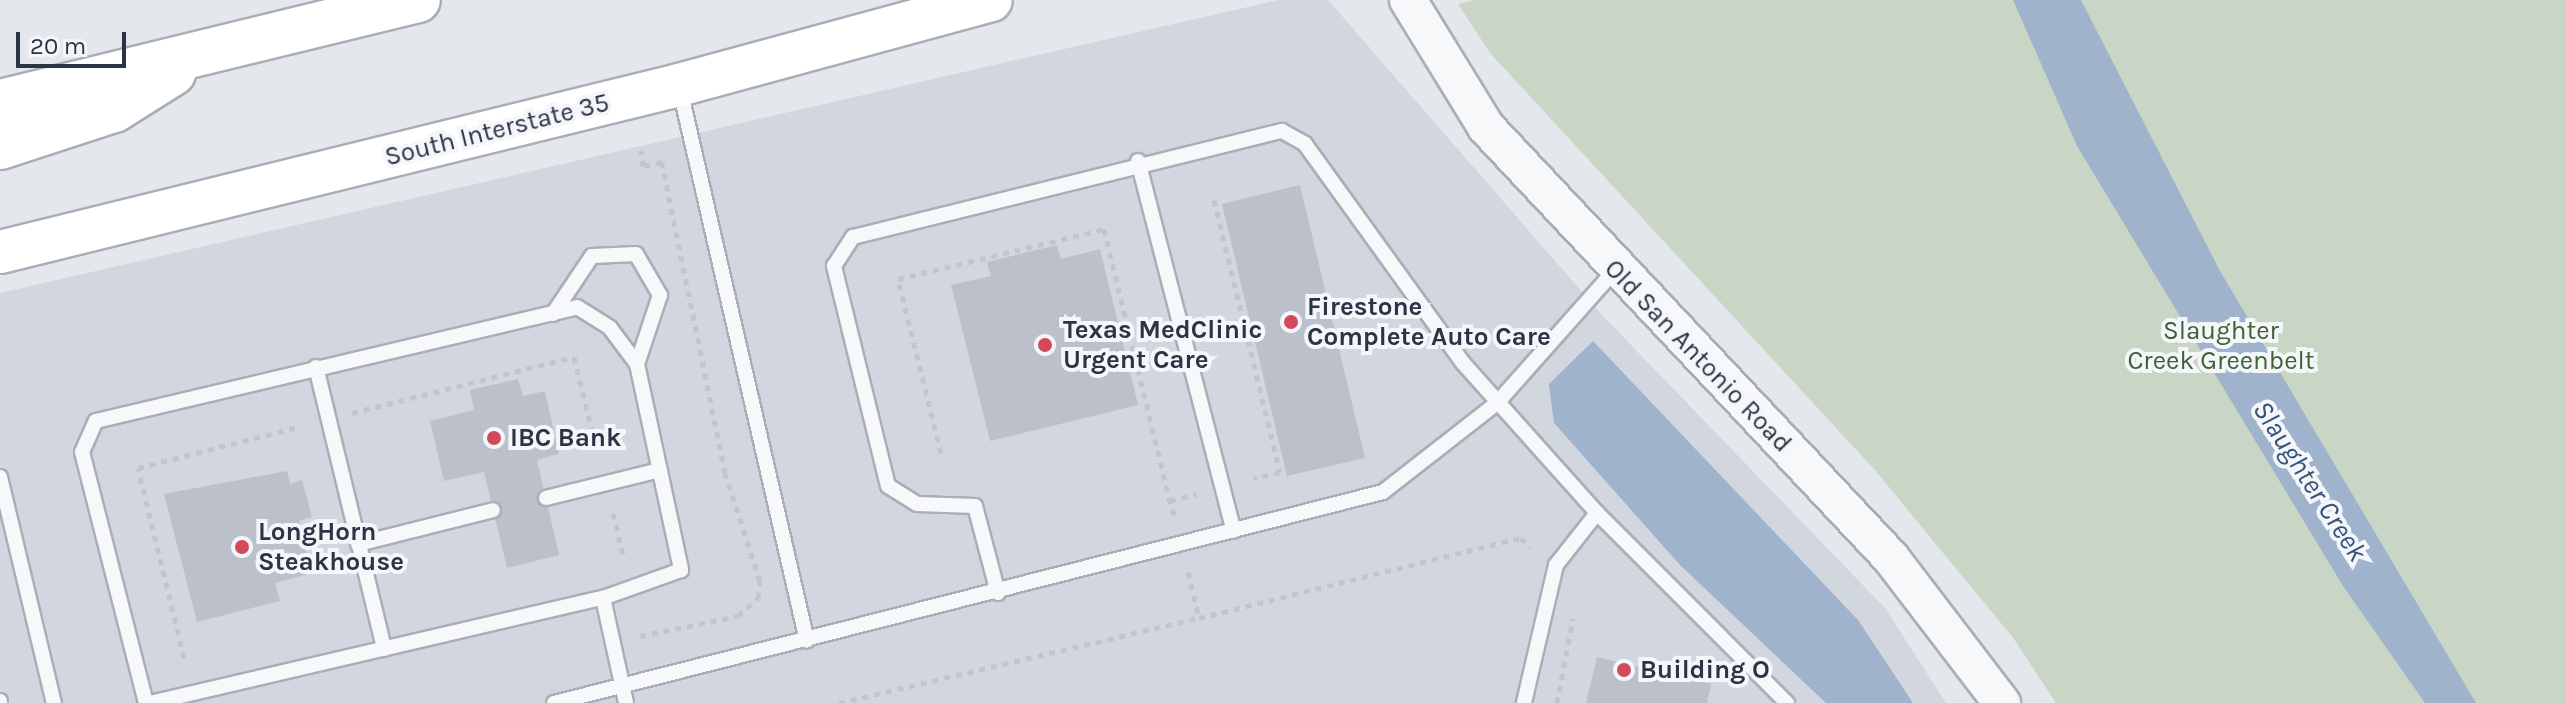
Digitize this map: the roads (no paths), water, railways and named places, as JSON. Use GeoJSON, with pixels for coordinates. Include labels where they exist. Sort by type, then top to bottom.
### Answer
{"type":"FeatureCollection","features":[{"type":"Feature","properties":{"kind":"highway"},"geometry":{"type":"LineString","coordinates":[[0,102],[418,0]]}},
{"type":"Feature","properties":{"kind":"highway"},"geometry":{"type":"LineString","coordinates":[[0,147],[114,110],[206,52]]}},
{"type":"Feature","properties":{"kind":"main road","name":"South Interstate 35"},"geometry":{"type":"LineString","coordinates":[[0,252],[679,85],[991,0]]}},
{"type":"Feature","properties":{"kind":"street","name":"Old San Antonio Road"},"geometry":{"type":"LineString","coordinates":[[1408,0],[1486,127],[1615,270],[1891,558],[2002,703]]}},
{"type":"Feature","properties":{"kind":"lane"},"geometry":{"type":"LineString","coordinates":[[679,85],[807,641]]}},
{"type":"Feature","properties":{"kind":"lane"},"geometry":{"type":"LineString","coordinates":[[998,593],[975,506],[917,504],[888,486],[834,266],[853,237],[1138,161],[1282,131],[1305,144],[1497,403],[1597,513],[1787,703]]}},
{"type":"Feature","properties":{"kind":"lane"},"geometry":{"type":"LineString","coordinates":[[1138,161],[1234,531]]}},
{"type":"Feature","properties":{"kind":"lane"},"geometry":{"type":"LineString","coordinates":[[0,269],[41,242]]}},
{"type":"Feature","properties":{"kind":"lane"},"geometry":{"type":"LineString","coordinates":[[553,314],[592,256],[636,254],[660,295],[637,364]]}},
{"type":"Feature","properties":{"kind":"lane"},"geometry":{"type":"LineString","coordinates":[[554,703],[998,593],[1383,492],[1497,403],[1615,270]]}},
{"type":"Feature","properties":{"kind":"lane"},"geometry":{"type":"LineString","coordinates":[[577,307],[610,328],[637,364],[681,570],[603,598],[148,703],[82,452],[86,432],[96,421],[316,367],[553,314],[577,307]]}},
{"type":"Feature","properties":{"kind":"lane"},"geometry":{"type":"LineString","coordinates":[[316,367],[384,649]]}},
{"type":"Feature","properties":{"kind":"lane"},"geometry":{"type":"LineString","coordinates":[[546,498],[660,470]]}},
{"type":"Feature","properties":{"kind":"lane"},"geometry":{"type":"LineString","coordinates":[[0,477],[54,703]]}},
{"type":"Feature","properties":{"kind":"lane"},"geometry":{"type":"LineString","coordinates":[[358,544],[493,510]]}},
{"type":"Feature","properties":{"kind":"lane"},"geometry":{"type":"LineString","coordinates":[[1524,703],[1556,565],[1597,513]]}},
{"type":"Feature","properties":{"kind":"lane"},"geometry":{"type":"LineString","coordinates":[[603,598],[626,703]]}},
{"type":"Feature","properties":{"kind":"water","name":"Slaughter Creek"},"geometry":{"type":"Polygon","coordinates":[[[2013,0],[2081,0],[2220,271],[2476,703],[2425,703],[2343,586],[2077,146],[2013,0]]]}},
{"type":"Feature","properties":{"kind":"water"},"geometry":{"type":"Polygon","coordinates":[[[1593,341],[1858,620],[1913,703],[1826,703],[1680,565],[1554,423],[1549,384],[1593,341]]]}},
{"type":"Feature","properties":{"kind":"place","name":"Firestone Complete Auto Care"},"geometry":{"type":"Point","coordinates":[1291,322]}},
{"type":"Feature","properties":{"kind":"place","name":"Texas MedClinic Urgent Care"},"geometry":{"type":"Point","coordinates":[1045,345]}},
{"type":"Feature","properties":{"kind":"place","name":"IBC Bank"},"geometry":{"type":"Point","coordinates":[494,438]}},
{"type":"Feature","properties":{"kind":"place","name":"LongHorn Steakhouse"},"geometry":{"type":"Point","coordinates":[242,547]}},
{"type":"Feature","properties":{"kind":"place","name":"Building O"},"geometry":{"type":"Point","coordinates":[1624,670]}},
{"type":"Feature","properties":{"kind":"park label","name":"Slaughter Creek Greenbelt"},"geometry":{"type":"Point","coordinates":[2221,346]}}]}
